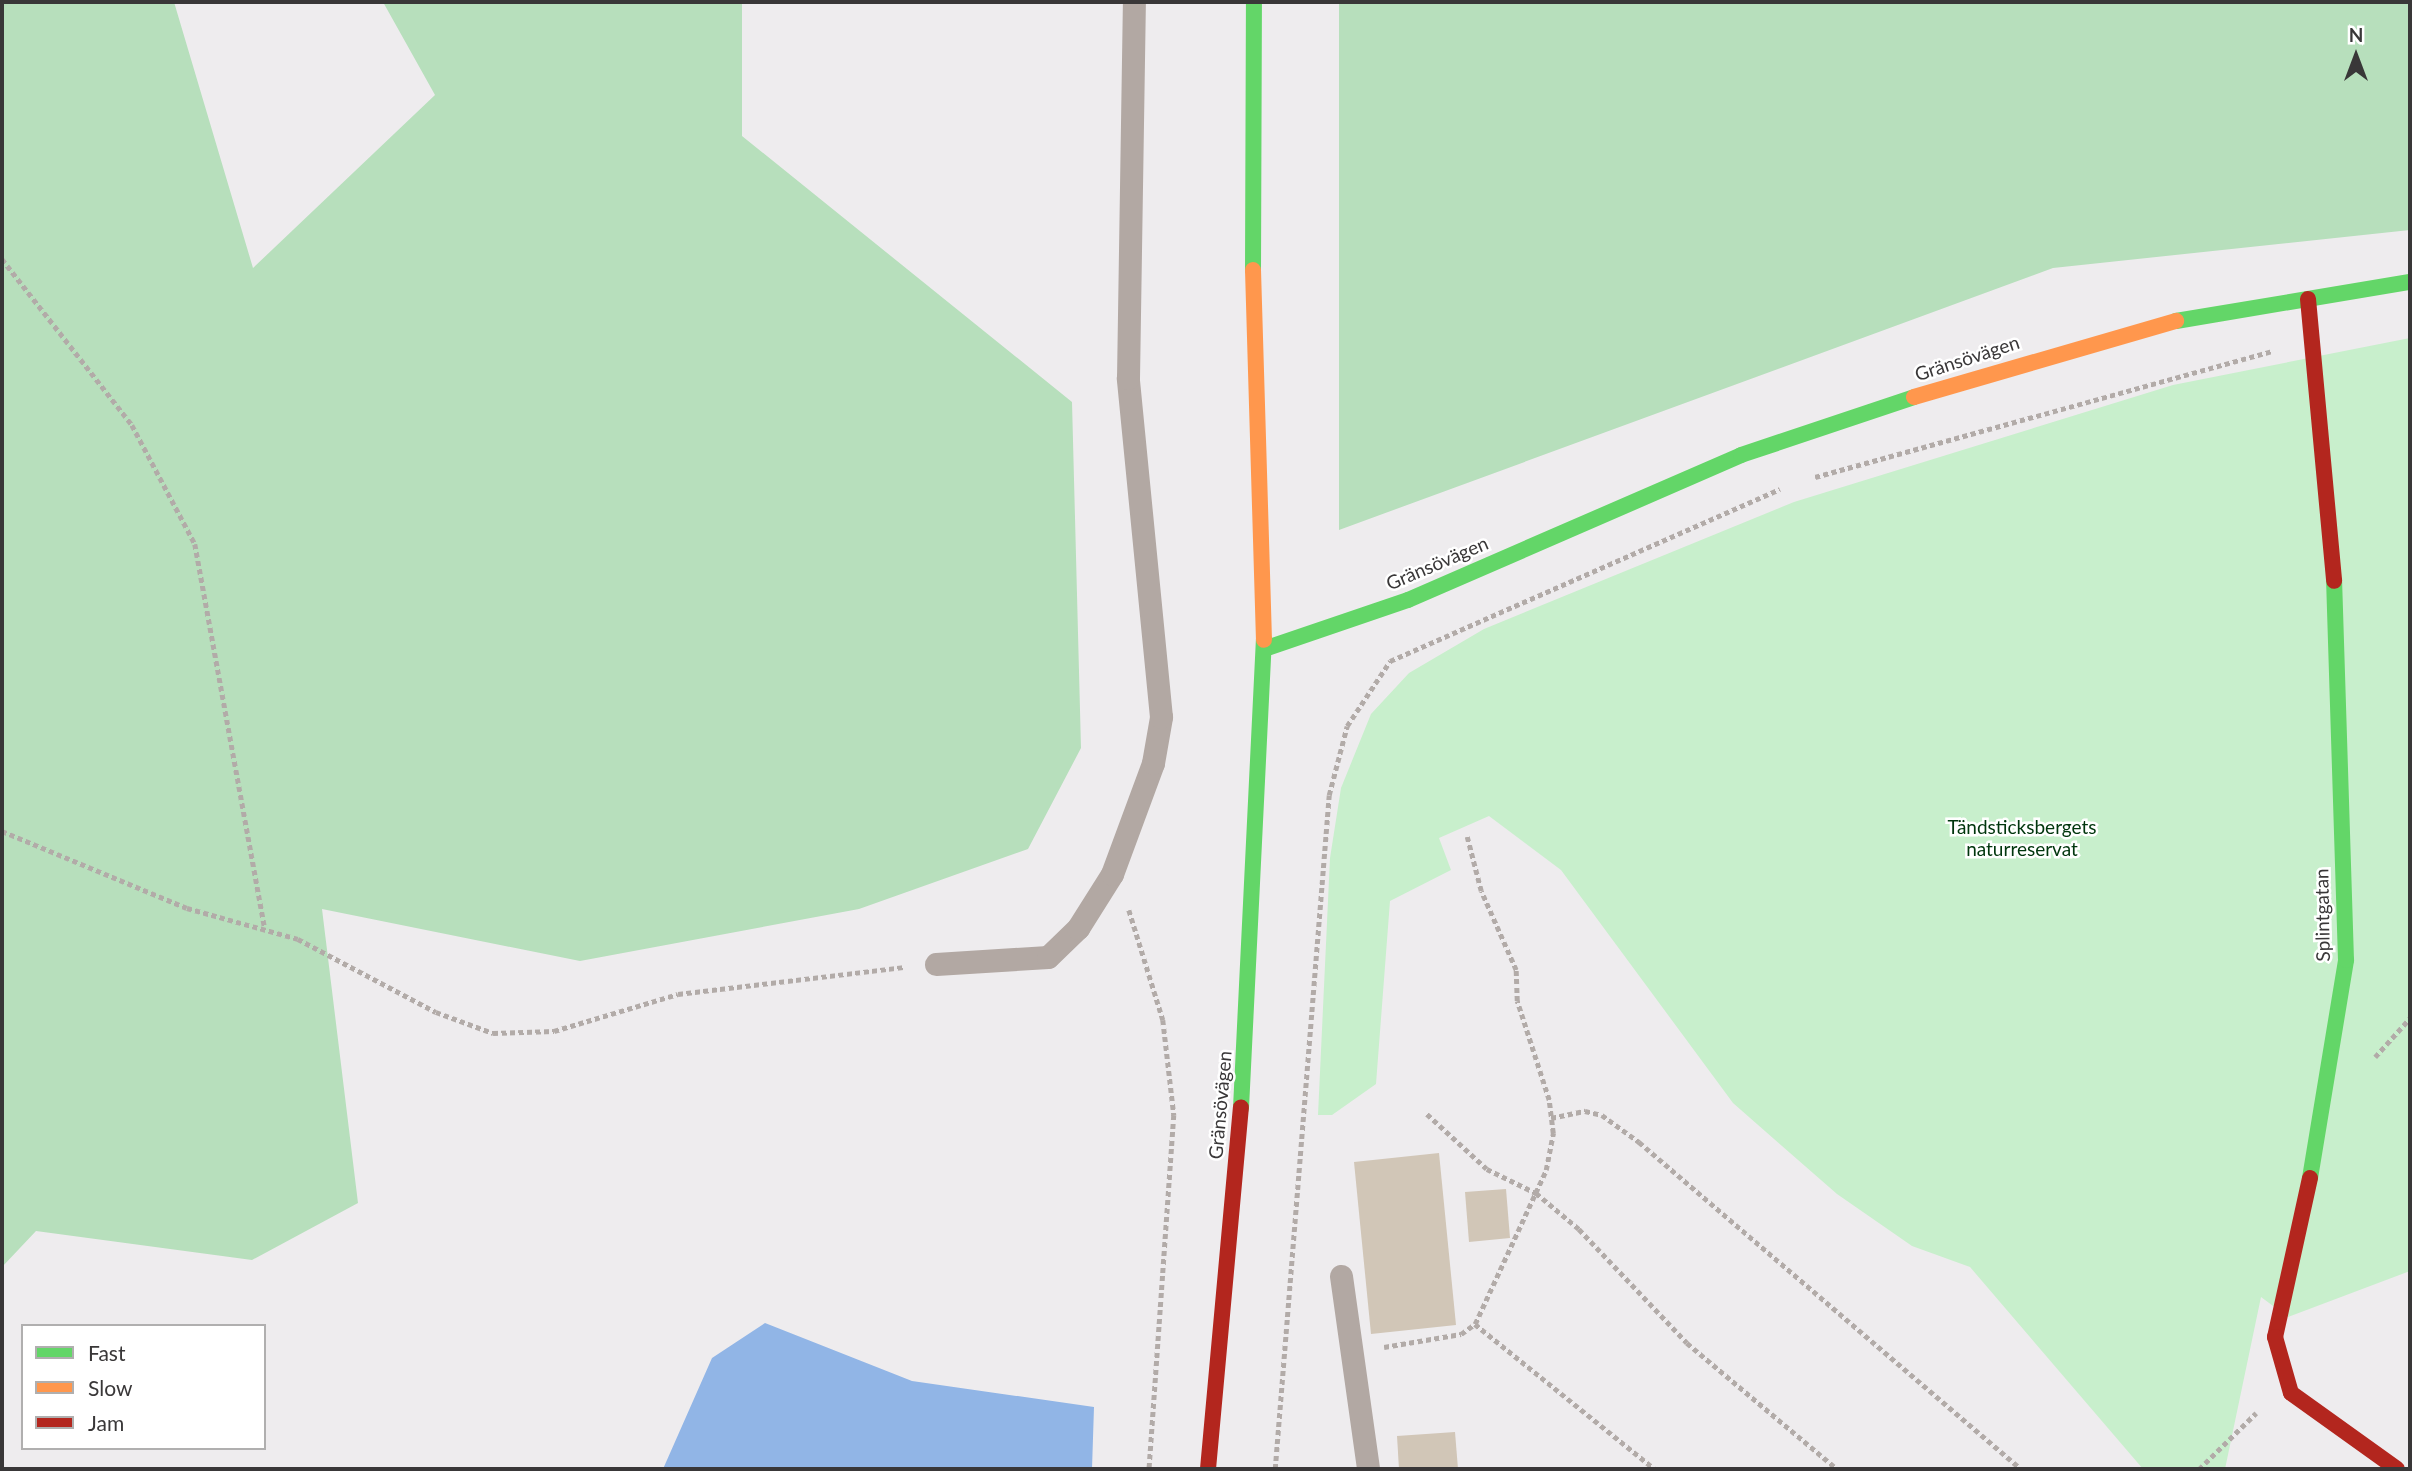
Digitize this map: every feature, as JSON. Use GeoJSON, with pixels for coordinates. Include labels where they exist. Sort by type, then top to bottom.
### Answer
{"type":"FeatureCollection","features":[{"type":"Feature","properties":{"kind":"street"},"geometry":{"type":"LineString","coordinates":[[1254,2],[1253,399],[1264,649]]}},
{"type":"Feature","properties":{"kind":"street","name":"Gränsövägen"},"geometry":{"type":"LineString","coordinates":[[1208,1469],[1247,1039],[1264,649],[1408,600],[1741,455],[2001,368],[2207,313],[2410,282]]}},
{"type":"Feature","properties":{"kind":"street","name":"Splintgatan"},"geometry":{"type":"LineString","coordinates":[[2286,1383],[2275,1337],[2324,1116],[2346,960],[2340,645],[2308,299]]}},
{"type":"Feature","properties":{"kind":"street"},"geometry":{"type":"LineString","coordinates":[[2286,1383],[2291,1393],[2397,1469]]}},
{"type":"Feature","properties":{"kind":"lane"},"geometry":{"type":"LineString","coordinates":[[936,964],[1048,957],[1078,928],[1112,874],[1153,763],[1161,717],[1128,378],[1134,2]]}},
{"type":"Feature","properties":{"kind":"lane"},"geometry":{"type":"LineString","coordinates":[[1341,1276],[1368,1469]]}},
{"type":"Feature","properties":{"kind":"path"},"geometry":{"type":"LineString","coordinates":[[2,259],[132,425],[195,544],[265,929]]}},
{"type":"Feature","properties":{"kind":"path"},"geometry":{"type":"LineString","coordinates":[[1806,480],[2313,340]]}},
{"type":"Feature","properties":{"kind":"path"},"geometry":{"type":"LineString","coordinates":[[1275,1469],[1329,795],[1347,726],[1390,661],[1792,483]]}},
{"type":"Feature","properties":{"kind":"path"},"geometry":{"type":"LineString","coordinates":[[2,831],[187,908],[298,939],[436,1012],[493,1033],[554,1031],[678,994],[936,964]]}},
{"type":"Feature","properties":{"kind":"path"},"geometry":{"type":"LineString","coordinates":[[1352,1353],[1461,1334],[1475,1324],[1546,1170],[1551,1118],[1517,1000],[1516,970],[1481,891],[1467,837]]}},
{"type":"Feature","properties":{"kind":"path"},"geometry":{"type":"LineString","coordinates":[[1112,874],[1138,927],[1163,1020],[1174,1115],[1149,1469]]}},
{"type":"Feature","properties":{"kind":"path"},"geometry":{"type":"LineString","coordinates":[[1551,1118],[1585,1111],[1602,1115],[1639,1142],[2021,1469]]}},
{"type":"Feature","properties":{"kind":"path"},"geometry":{"type":"LineString","coordinates":[[1427,1114],[1487,1170],[1536,1194],[1579,1229],[1687,1343],[1837,1469]]}},
{"type":"Feature","properties":{"kind":"path"},"geometry":{"type":"LineString","coordinates":[[1475,1324],[1655,1469]]}},
{"type":"Feature","properties":{"kind":"path"},"geometry":{"type":"LineString","coordinates":[[2199,1469],[2286,1383]]}},
{"type":"Feature","properties":{"kind":"green space"},"geometry":{"type":"Polygon","coordinates":[[[2,2],[174,2],[253,268],[435,95],[383,2],[742,2],[742,136],[1072,402],[1081,748],[1028,849],[859,909],[580,961],[322,909],[358,1203],[252,1260],[36,1231],[2,1267],[2,2]]]}},
{"type":"Feature","properties":{"kind":"green space"},"geometry":{"type":"Polygon","coordinates":[[[1339,2],[2410,2],[2410,230],[2053,268],[1339,530],[1339,2]]]}},
{"type":"Feature","properties":{"kind":"green space","name":"Tändsticksbergets naturreservat"},"geometry":{"type":"Polygon","coordinates":[[[2410,338],[2410,1271],[2288,1317],[2261,1297],[2225,1469],[2143,1469],[1970,1267],[1912,1246],[1837,1194],[1733,1103],[1561,870],[1489,816],[1439,838],[1451,870],[1390,901],[1376,1084],[1332,1115],[1318,1115],[1330,858],[1341,788],[1371,714],[1409,673],[1484,629],[1794,502],[2173,385],[2410,338]]]}},
{"type":"Feature","properties":{"kind":"water"},"geometry":{"type":"Polygon","coordinates":[[[765,1323],[912,1381],[1094,1407],[1092,1469],[663,1469],[712,1358],[765,1323]]]}},
{"type":"Feature","properties":{"kind":"building"},"geometry":{"type":"Polygon","coordinates":[[[1439,1153],[1456,1325],[1371,1334],[1354,1162],[1439,1153]]]}},
{"type":"Feature","properties":{"kind":"building"},"geometry":{"type":"Polygon","coordinates":[[[1506,1189],[1510,1238],[1469,1242],[1465,1192],[1506,1189]]]}},
{"type":"Feature","properties":{"kind":"building"},"geometry":{"type":"Polygon","coordinates":[[[1455,1432],[1458,1469],[1399,1469],[1397,1436],[1455,1432]]]}},
{"type":"Feature","properties":{"kind":"traffic: fast"},"geometry":{"type":"LineString","coordinates":[[1253,270],[1254,2]]}},
{"type":"Feature","properties":{"kind":"traffic: fast"},"geometry":{"type":"LineString","coordinates":[[2176,321],[2410,282]]}},
{"type":"Feature","properties":{"kind":"traffic: fast"},"geometry":{"type":"LineString","coordinates":[[1264,649],[1408,600],[1741,455],[1914,397]]}},
{"type":"Feature","properties":{"kind":"traffic: fast"},"geometry":{"type":"LineString","coordinates":[[2310,1178],[2346,960],[2334,581]]}},
{"type":"Feature","properties":{"kind":"traffic: fast"},"geometry":{"type":"LineString","coordinates":[[1241,1108],[1264,640]]}},
{"type":"Feature","properties":{"kind":"traffic: slow"},"geometry":{"type":"LineString","coordinates":[[1253,270],[1264,640]]}},
{"type":"Feature","properties":{"kind":"traffic: slow"},"geometry":{"type":"LineString","coordinates":[[1914,397],[2176,321]]}},
{"type":"Feature","properties":{"kind":"traffic: jam"},"geometry":{"type":"LineString","coordinates":[[2308,299],[2334,581]]}},
{"type":"Feature","properties":{"kind":"traffic: jam"},"geometry":{"type":"LineString","coordinates":[[1208,1469],[1241,1108]]}},
{"type":"Feature","properties":{"kind":"traffic: jam"},"geometry":{"type":"LineString","coordinates":[[2310,1178],[2275,1337],[2291,1393],[2397,1469]]}}]}
